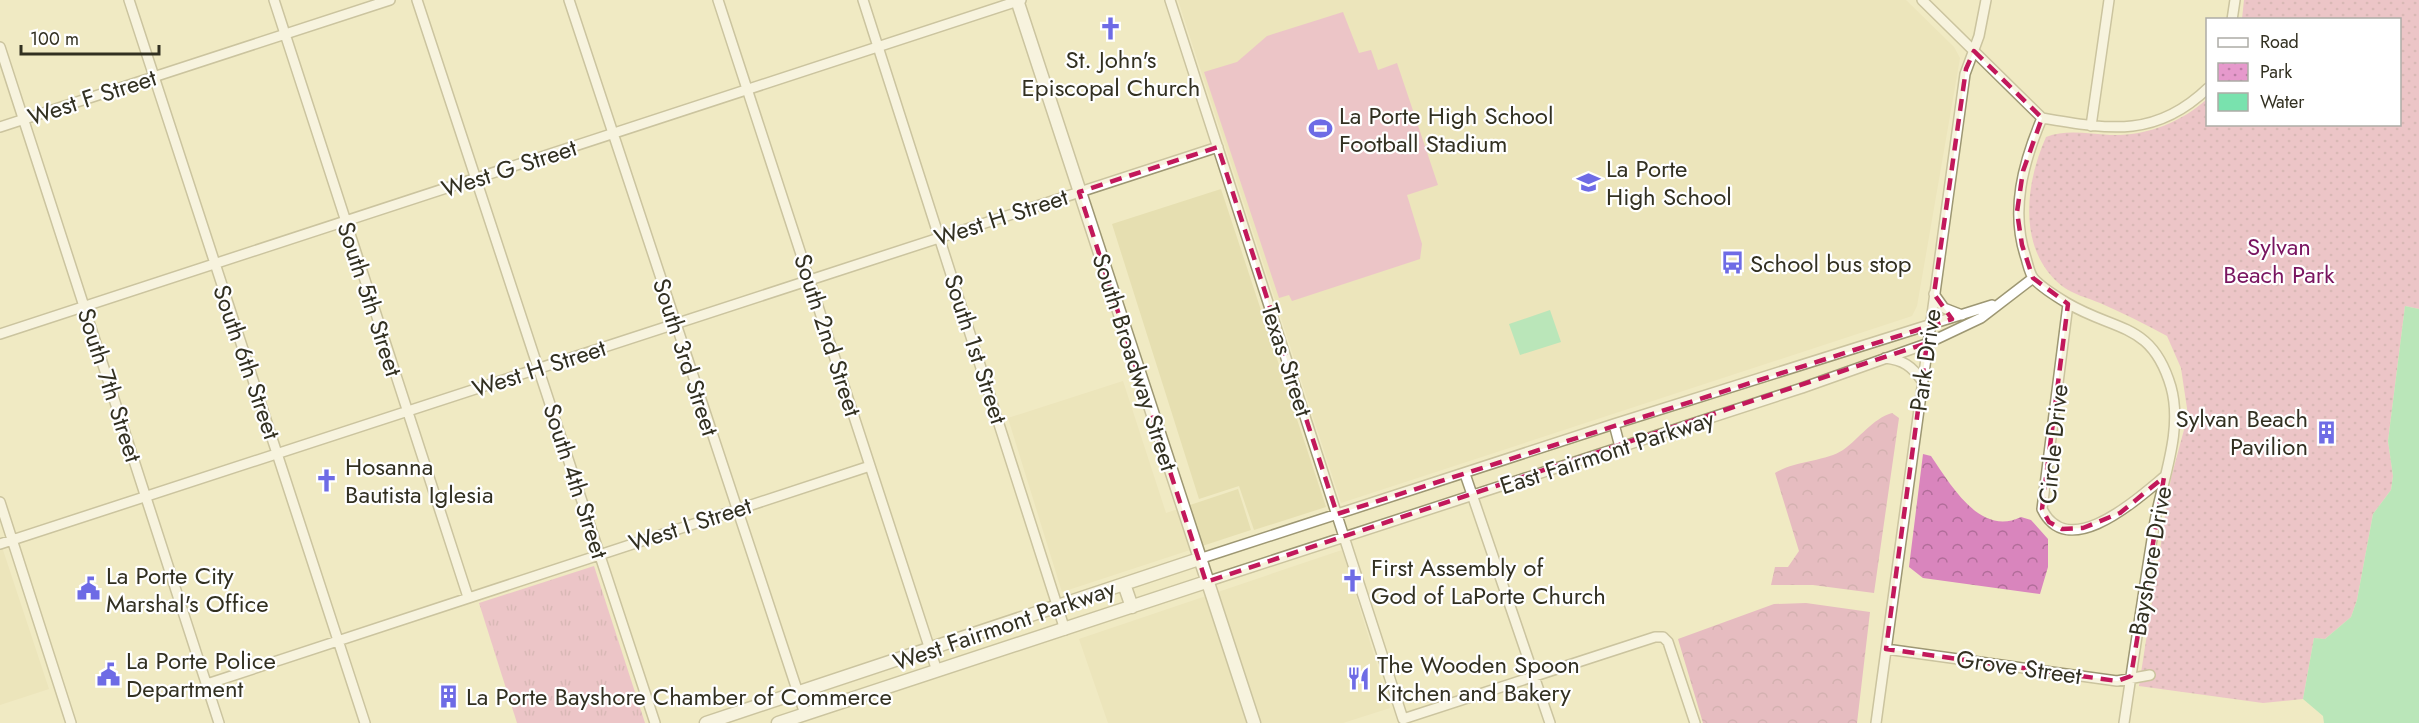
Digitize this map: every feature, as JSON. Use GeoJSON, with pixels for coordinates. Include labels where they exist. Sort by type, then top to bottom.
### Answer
{"type":"FeatureCollection","features":[{"type":"Feature","properties":{"kind":"main road","name":"South Broadway Street"},"geometry":{"type":"LineString","coordinates":[[1019,0],[1079,192],[1254,723]]}},
{"type":"Feature","properties":{"kind":"main road","name":"West Fairmont Parkway"},"geometry":{"type":"LineString","coordinates":[[706,723],[1199,559]]}},
{"type":"Feature","properties":{"kind":"main road","name":"West Fairmont Parkway"},"geometry":{"type":"LineString","coordinates":[[778,723],[1206,582]]}},
{"type":"Feature","properties":{"kind":"main road"},"geometry":{"type":"LineString","coordinates":[[1124,584],[1132,607]]}},
{"type":"Feature","properties":{"kind":"street","name":"South 6th Street"},"geometry":{"type":"LineString","coordinates":[[129,0],[365,723]]}},
{"type":"Feature","properties":{"kind":"street","name":"South 5th Street"},"geometry":{"type":"LineString","coordinates":[[274,0],[468,597]]}},
{"type":"Feature","properties":{"kind":"street","name":"West F Street"},"geometry":{"type":"LineString","coordinates":[[0,127],[390,0]]}},
{"type":"Feature","properties":{"kind":"street","name":"South 4th Street"},"geometry":{"type":"LineString","coordinates":[[417,0],[655,723]]}},
{"type":"Feature","properties":{"kind":"street","name":"South 3rd Street"},"geometry":{"type":"LineString","coordinates":[[569,0],[804,714]]}},
{"type":"Feature","properties":{"kind":"street","name":"South 2nd Street"},"geometry":{"type":"LineString","coordinates":[[718,0],[937,671]]}},
{"type":"Feature","properties":{"kind":"street","name":"South 1st Street"},"geometry":{"type":"LineString","coordinates":[[863,0],[1065,630]]}},
{"type":"Feature","properties":{"kind":"street","name":"West G Street"},"geometry":{"type":"LineString","coordinates":[[0,334],[1019,0]]}},
{"type":"Feature","properties":{"kind":"street","name":"Texas Street"},"geometry":{"type":"LineString","coordinates":[[1170,0],[1403,719],[1534,676]]}},
{"type":"Feature","properties":{"kind":"street"},"geometry":{"type":"LineString","coordinates":[[1922,0],[2042,118],[2091,126],[2129,126],[2157,122],[2177,113],[2206,90]]}},
{"type":"Feature","properties":{"kind":"street","name":"Park Drive"},"geometry":{"type":"LineString","coordinates":[[1876,723],[1926,344],[1966,69],[1974,51],[1986,0]]}},
{"type":"Feature","properties":{"kind":"street"},"geometry":{"type":"LineString","coordinates":[[2091,126],[2109,0]]}},
{"type":"Feature","properties":{"kind":"street"},"geometry":{"type":"LineString","coordinates":[[2232,18],[2235,0]]}},
{"type":"Feature","properties":{"kind":"street","name":"South 7th Street"},"geometry":{"type":"LineString","coordinates":[[0,47],[219,723]]}},
{"type":"Feature","properties":{"kind":"street"},"geometry":{"type":"LineString","coordinates":[[2033,278],[2022,245],[2018,212],[2023,171],[2042,118]]}},
{"type":"Feature","properties":{"kind":"street","name":"West H Street"},"geometry":{"type":"LineString","coordinates":[[0,543],[1218,147]]}},
{"type":"Feature","properties":{"kind":"street","name":"East Fairmont Parkway"},"geometry":{"type":"LineString","coordinates":[[1206,582],[1802,388],[1926,344],[1981,318],[2033,278]]}},
{"type":"Feature","properties":{"kind":"street","name":"Bayshore Drive"},"geometry":{"type":"LineString","coordinates":[[2033,278],[2068,304],[2139,336],[2151,344],[2161,361],[2174,405],[2173,436],[2164,477],[2124,723]]}},
{"type":"Feature","properties":{"kind":"street"},"geometry":{"type":"LineString","coordinates":[[1934,294],[1944,308],[1962,315]]}},
{"type":"Feature","properties":{"kind":"street","name":"East Fairmont Parkway"},"geometry":{"type":"LineString","coordinates":[[1199,559],[1929,323],[2000,303]]}},
{"type":"Feature","properties":{"kind":"street","name":"Circle Drive"},"geometry":{"type":"LineString","coordinates":[[2068,304],[2042,508],[2049,522],[2062,529],[2083,528],[2102,523],[2120,513],[2164,477]]}},
{"type":"Feature","properties":{"kind":"street"},"geometry":{"type":"LineString","coordinates":[[1884,357],[1904,362],[1912,367],[1922,381]]}},
{"type":"Feature","properties":{"kind":"street"},"geometry":{"type":"LineString","coordinates":[[1614,424],[1620,447]]}},
{"type":"Feature","properties":{"kind":"street","name":"West I Street"},"geometry":{"type":"LineString","coordinates":[[207,684],[870,466]]}},
{"type":"Feature","properties":{"kind":"street"},"geometry":{"type":"LineString","coordinates":[[1466,474],[1550,723]]}},
{"type":"Feature","properties":{"kind":"street"},"geometry":{"type":"LineString","coordinates":[[0,502],[71,723]]}},
{"type":"Feature","properties":{"kind":"street"},"geometry":{"type":"LineString","coordinates":[[1534,676],[1655,637],[1663,637],[1668,642],[1695,723]]}},
{"type":"Feature","properties":{"kind":"street","name":"Grove Street"},"geometry":{"type":"LineString","coordinates":[[1886,649],[2117,681],[2131,676],[2150,675]]}},
{"type":"Feature","properties":{"kind":"highlighted area"},"geometry":{"type":"Polygon","coordinates":[[[1974,51],[2042,118],[2023,171],[2017,212],[2022,245],[2033,278],[2068,304],[2042,509],[2049,522],[2062,529],[2083,528],[2120,513],[2164,477],[2131,676],[2117,681],[1886,649],[1927,343],[1206,582],[1079,192],[1218,147],[1337,514],[1952,319],[1934,294],[1966,69],[1974,51]]]}},
{"type":"Feature","properties":{"kind":"shaded area","name":"La Porte High School"},"geometry":{"type":"Polygon","coordinates":[[[1178,0],[1906,0],[1954,47],[1960,58],[1917,306],[1912,316],[1341,503],[1178,0]]]}},
{"type":"Feature","properties":{"kind":"shaded area"},"geometry":{"type":"Polygon","coordinates":[[[1221,189],[1326,507],[1254,530],[1239,486],[1199,499],[1112,224],[1221,189]]]}},
{"type":"Feature","properties":{"kind":"shaded area"},"geometry":{"type":"Polygon","coordinates":[[[1123,381],[1166,513],[1238,489],[1251,530],[1062,592],[1008,418],[1123,381]]]}},
{"type":"Feature","properties":{"kind":"shaded area"},"geometry":{"type":"Polygon","coordinates":[[[0,541],[49,689],[0,705],[0,541]]]}},
{"type":"Feature","properties":{"kind":"shaded area"},"geometry":{"type":"Polygon","coordinates":[[[1342,550],[1390,708],[1343,723],[1108,723],[1079,639],[1342,550]]]}},
{"type":"Feature","properties":{"kind":"green space","name":"Sylvan Beach Park"},"geometry":{"type":"Polygon","coordinates":[[[2244,0],[2419,0],[2419,309],[2405,306],[2388,441],[2393,476],[2391,490],[2373,514],[2357,600],[2351,617],[2325,639],[2314,638],[2303,699],[2263,703],[2139,686],[2171,478],[2188,415],[2181,368],[2167,336],[2062,286],[2048,271],[2038,254],[2029,216],[2033,175],[2039,155],[2046,137],[2054,135],[2086,133],[2124,135],[2150,130],[2186,115],[2206,100],[2206,126],[2401,126],[2401,18],[2242,18],[2244,0]]]}},
{"type":"Feature","properties":{"kind":"green space","name":"La Porte High School Football Stadium"},"geometry":{"type":"Polygon","coordinates":[[[1343,12],[1359,53],[1371,50],[1378,70],[1397,63],[1438,185],[1407,195],[1422,244],[1420,259],[1292,301],[1289,295],[1279,298],[1204,72],[1237,62],[1267,36],[1343,12]]]}},
{"type":"Feature","properties":{"kind":"green space"},"geometry":{"type":"Polygon","coordinates":[[[1892,413],[1899,418],[1874,593],[1813,585],[1771,585],[1775,567],[1788,567],[1799,551],[1775,473],[1791,466],[1836,454],[1878,420],[1892,413]]]}},
{"type":"Feature","properties":{"kind":"green space"},"geometry":{"type":"Polygon","coordinates":[[[1923,454],[1931,456],[1957,493],[1980,514],[1992,520],[2006,521],[2021,517],[2031,520],[2048,539],[2048,567],[2040,594],[1923,578],[1909,567],[1923,454]]]}},
{"type":"Feature","properties":{"kind":"green space"},"geometry":{"type":"Polygon","coordinates":[[[594,566],[645,723],[517,723],[479,603],[594,566]]]}},
{"type":"Feature","properties":{"kind":"green space"},"geometry":{"type":"Polygon","coordinates":[[[1806,603],[1870,612],[1857,723],[1703,723],[1678,639],[1774,604],[1806,603]]]}},
{"type":"Feature","properties":{"kind":"water"},"geometry":{"type":"Polygon","coordinates":[[[2405,306],[2419,309],[2419,723],[2324,723],[2323,716],[2303,699],[2314,638],[2325,639],[2351,617],[2357,600],[2373,514],[2391,490],[2393,476],[2388,441],[2405,306]]]}},
{"type":"Feature","properties":{"kind":"water"},"geometry":{"type":"Polygon","coordinates":[[[1550,310],[1561,342],[1520,355],[1509,324],[1550,310]]]}},
{"type":"Feature","properties":{"kind":"place","name":"St. John's Episcopal Church"},"geometry":{"type":"Point","coordinates":[1111,29]}},
{"type":"Feature","properties":{"kind":"place","name":"La Porte High School Football Stadium"},"geometry":{"type":"Point","coordinates":[1321,129]}},
{"type":"Feature","properties":{"kind":"place","name":"La Porte High School"},"geometry":{"type":"Point","coordinates":[1588,182]}},
{"type":"Feature","properties":{"kind":"place","name":"School bus stop"},"geometry":{"type":"Point","coordinates":[1732,263]}},
{"type":"Feature","properties":{"kind":"place","name":"Sylvan Beach Pavilion"},"geometry":{"type":"Point","coordinates":[2326,432]}},
{"type":"Feature","properties":{"kind":"place","name":"Hosanna Bautista Iglesia"},"geometry":{"type":"Point","coordinates":[327,480]}},
{"type":"Feature","properties":{"kind":"place","name":"First Assembly of God of LaPorte Church"},"geometry":{"type":"Point","coordinates":[1353,581]}},
{"type":"Feature","properties":{"kind":"place","name":"La Porte City Marshal's Office"},"geometry":{"type":"Point","coordinates":[88,589]}},
{"type":"Feature","properties":{"kind":"place","name":"La Porte Police Department"},"geometry":{"type":"Point","coordinates":[108,674]}},
{"type":"Feature","properties":{"kind":"place","name":"The Wooden Spoon Kitchen and Bakery"},"geometry":{"type":"Point","coordinates":[1359,678]}},
{"type":"Feature","properties":{"kind":"place","name":"La Porte Bayshore Chamber of Commerce"},"geometry":{"type":"Point","coordinates":[448,696]}}]}
